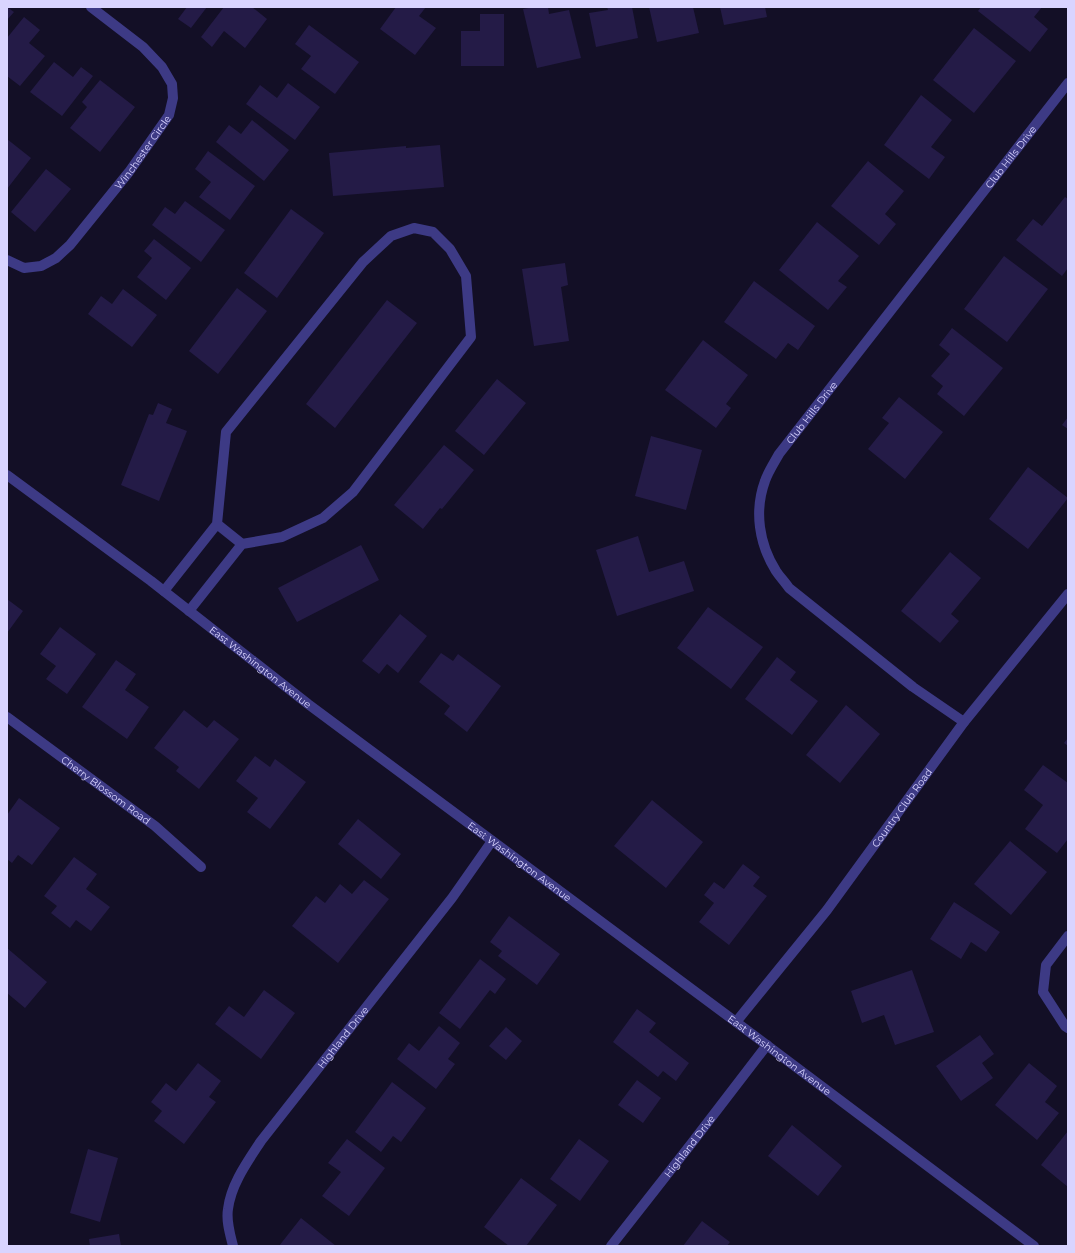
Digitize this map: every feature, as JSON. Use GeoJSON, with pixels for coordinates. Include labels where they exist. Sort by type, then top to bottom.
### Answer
{"type":"FeatureCollection","features":[{"type":"Feature","properties":{"kind":"street","name":"Winchester Circle"},"geometry":{"type":"LineString","coordinates":[[7,260],[24,268],[41,266],[56,258],[70,245],[129,172],[169,115],[173,98],[172,84],[162,67],[143,47],[91,7]]}},
{"type":"Feature","properties":{"kind":"street","name":"Club Hills Drive"},"geometry":{"type":"LineString","coordinates":[[964,722],[913,687],[789,588],[776,571],[764,545],[759,525],[759,504],[765,481],[779,454],[1068,83]]}},
{"type":"Feature","properties":{"kind":"street"},"geometry":{"type":"LineString","coordinates":[[164,591],[216,524],[226,432],[363,262],[391,236],[414,228],[433,232],[450,249],[466,276],[472,337],[353,492],[323,518],[282,537],[242,544],[189,612]]}},
{"type":"Feature","properties":{"kind":"street","name":"East Washington Avenue"},"geometry":{"type":"LineString","coordinates":[[7,475],[164,591],[308,704],[767,1045],[1034,1246]]}},
{"type":"Feature","properties":{"kind":"street"},"geometry":{"type":"LineString","coordinates":[[216,524],[242,544]]}},
{"type":"Feature","properties":{"kind":"street","name":"Country Club Road"},"geometry":{"type":"LineString","coordinates":[[736,1022],[827,910],[964,722],[1068,594]]}},
{"type":"Feature","properties":{"kind":"street","name":"Cherry Blossom Road"},"geometry":{"type":"LineString","coordinates":[[7,717],[155,826],[201,867]]}},
{"type":"Feature","properties":{"kind":"street","name":"Highland Drive"},"geometry":{"type":"LineString","coordinates":[[233,1246],[229,1231],[228,1209],[233,1189],[246,1163],[261,1141],[452,898],[492,841]]}},
{"type":"Feature","properties":{"kind":"street"},"geometry":{"type":"LineString","coordinates":[[1068,936],[1046,965],[1043,992],[1065,1026],[1068,1028]]}},
{"type":"Feature","properties":{"kind":"street","name":"Highland Drive"},"geometry":{"type":"LineString","coordinates":[[611,1246],[767,1045]]}},
{"type":"Feature","properties":{"kind":"building"},"geometry":{"type":"Polygon","coordinates":[[[7,7],[14,12],[7,20],[7,7]]]}},
{"type":"Feature","properties":{"kind":"building"},"geometry":{"type":"Polygon","coordinates":[[[187,7],[207,7],[191,28],[178,19],[187,7]]]}},
{"type":"Feature","properties":{"kind":"building"},"geometry":{"type":"Polygon","coordinates":[[[224,7],[252,7],[267,19],[245,48],[224,31],[212,47],[201,37],[224,7]]]}},
{"type":"Feature","properties":{"kind":"building"},"geometry":{"type":"Polygon","coordinates":[[[396,7],[426,7],[419,16],[436,28],[415,55],[380,29],[396,7]]]}},
{"type":"Feature","properties":{"kind":"building"},"geometry":{"type":"Polygon","coordinates":[[[548,7],[549,14],[569,10],[581,58],[537,68],[523,9],[548,7]]]}},
{"type":"Feature","properties":{"kind":"building"},"geometry":{"type":"Polygon","coordinates":[[[607,7],[632,7],[638,38],[596,47],[589,13],[608,10],[607,7]]]}},
{"type":"Feature","properties":{"kind":"building"},"geometry":{"type":"Polygon","coordinates":[[[649,7],[693,7],[699,33],[657,42],[649,7]]]}},
{"type":"Feature","properties":{"kind":"building"},"geometry":{"type":"Polygon","coordinates":[[[720,7],[765,7],[767,17],[724,25],[720,7]]]}},
{"type":"Feature","properties":{"kind":"building"},"geometry":{"type":"Polygon","coordinates":[[[981,7],[1042,7],[1034,17],[1048,29],[1030,52],[978,11],[981,7]]]}},
{"type":"Feature","properties":{"kind":"building"},"geometry":{"type":"Polygon","coordinates":[[[480,14],[504,14],[504,66],[461,66],[461,31],[480,31],[480,14]]]}},
{"type":"Feature","properties":{"kind":"building"},"geometry":{"type":"Polygon","coordinates":[[[24,17],[40,30],[29,43],[45,56],[20,86],[7,76],[7,38],[24,17]]]}},
{"type":"Feature","properties":{"kind":"building"},"geometry":{"type":"Polygon","coordinates":[[[309,25],[359,62],[335,94],[301,69],[311,56],[295,44],[309,25]]]}},
{"type":"Feature","properties":{"kind":"building"},"geometry":{"type":"Polygon","coordinates":[[[974,28],[1016,61],[974,113],[933,80],[974,28]]]}},
{"type":"Feature","properties":{"kind":"building"},"geometry":{"type":"Polygon","coordinates":[[[54,62],[73,77],[81,67],[93,76],[62,116],[30,92],[54,62]]]}},
{"type":"Feature","properties":{"kind":"building"},"geometry":{"type":"Polygon","coordinates":[[[100,80],[135,107],[100,152],[70,128],[87,107],[82,102],[100,80]]]}},
{"type":"Feature","properties":{"kind":"building"},"geometry":{"type":"Polygon","coordinates":[[[288,83],[320,107],[295,140],[246,104],[260,85],[277,98],[288,83]]]}},
{"type":"Feature","properties":{"kind":"building"},"geometry":{"type":"Polygon","coordinates":[[[921,95],[952,120],[931,147],[945,157],[929,179],[884,145],[921,95]]]}},
{"type":"Feature","properties":{"kind":"building"},"geometry":{"type":"Polygon","coordinates":[[[252,120],[289,150],[264,181],[216,142],[229,125],[241,134],[252,120]]]}},
{"type":"Feature","properties":{"kind":"building"},"geometry":{"type":"Polygon","coordinates":[[[7,139],[31,158],[7,189],[7,139]]]}},
{"type":"Feature","properties":{"kind":"building"},"geometry":{"type":"Polygon","coordinates":[[[440,145],[444,187],[333,196],[329,153],[406,146],[406,148],[440,145]]]}},
{"type":"Feature","properties":{"kind":"building"},"geometry":{"type":"Polygon","coordinates":[[[208,151],[255,186],[230,220],[199,197],[211,182],[195,169],[208,151]]]}},
{"type":"Feature","properties":{"kind":"building"},"geometry":{"type":"Polygon","coordinates":[[[868,161],[904,191],[885,214],[896,224],[879,245],[831,206],[868,161]]]}},
{"type":"Feature","properties":{"kind":"building"},"geometry":{"type":"Polygon","coordinates":[[[46,169],[71,189],[35,232],[11,212],[46,169]]]}},
{"type":"Feature","properties":{"kind":"building"},"geometry":{"type":"Polygon","coordinates":[[[1065,197],[1068,199],[1068,268],[1062,276],[1016,240],[1033,219],[1042,226],[1065,197]]]}},
{"type":"Feature","properties":{"kind":"building"},"geometry":{"type":"Polygon","coordinates":[[[185,201],[225,230],[201,262],[152,225],[165,207],[175,214],[185,201]]]}},
{"type":"Feature","properties":{"kind":"building"},"geometry":{"type":"Polygon","coordinates":[[[291,209],[324,233],[277,298],[244,273],[291,209]]]}},
{"type":"Feature","properties":{"kind":"building"},"geometry":{"type":"Polygon","coordinates":[[[817,222],[859,256],[838,281],[847,287],[828,310],[779,270],[817,222]]]}},
{"type":"Feature","properties":{"kind":"building"},"geometry":{"type":"Polygon","coordinates":[[[154,239],[191,268],[166,300],[137,277],[152,258],[144,251],[154,239]]]}},
{"type":"Feature","properties":{"kind":"building"},"geometry":{"type":"Polygon","coordinates":[[[1004,256],[1048,289],[1007,342],[964,309],[1004,256]]]}},
{"type":"Feature","properties":{"kind":"building"},"geometry":{"type":"Polygon","coordinates":[[[565,263],[568,285],[561,287],[569,341],[534,346],[522,269],[565,263]]]}},
{"type":"Feature","properties":{"kind":"building"},"geometry":{"type":"Polygon","coordinates":[[[754,281],[815,326],[798,350],[788,343],[776,359],[724,322],[754,281]]]}},
{"type":"Feature","properties":{"kind":"building"},"geometry":{"type":"Polygon","coordinates":[[[237,288],[267,311],[218,374],[189,351],[237,288]]]}},
{"type":"Feature","properties":{"kind":"building"},"geometry":{"type":"Polygon","coordinates":[[[123,289],[157,315],[132,347],[88,314],[101,296],[112,304],[123,289]]]}},
{"type":"Feature","properties":{"kind":"building"},"geometry":{"type":"Polygon","coordinates":[[[387,300],[417,323],[335,428],[306,404],[387,300]]]}},
{"type":"Feature","properties":{"kind":"building"},"geometry":{"type":"Polygon","coordinates":[[[952,328],[1003,368],[964,416],[937,394],[943,386],[931,376],[950,354],[939,345],[952,328]]]}},
{"type":"Feature","properties":{"kind":"building"},"geometry":{"type":"Polygon","coordinates":[[[703,340],[748,375],[726,404],[731,408],[716,428],[665,390],[703,340]]]}},
{"type":"Feature","properties":{"kind":"building"},"geometry":{"type":"Polygon","coordinates":[[[497,379],[526,403],[484,455],[455,431],[497,379]]]}},
{"type":"Feature","properties":{"kind":"building"},"geometry":{"type":"Polygon","coordinates":[[[899,397],[943,432],[905,479],[868,449],[889,423],[882,418],[899,397]]]}},
{"type":"Feature","properties":{"kind":"building"},"geometry":{"type":"Polygon","coordinates":[[[158,403],[172,409],[166,423],[187,431],[159,501],[121,485],[149,414],[153,415],[158,403]]]}},
{"type":"Feature","properties":{"kind":"building"},"geometry":{"type":"Polygon","coordinates":[[[1068,417],[1068,429],[1062,425],[1068,417]]]}},
{"type":"Feature","properties":{"kind":"building"},"geometry":{"type":"Polygon","coordinates":[[[651,436],[702,450],[686,510],[635,496],[651,436]]]}},
{"type":"Feature","properties":{"kind":"building"},"geometry":{"type":"Polygon","coordinates":[[[444,445],[474,470],[442,509],[440,508],[423,529],[394,505],[444,445]]]}},
{"type":"Feature","properties":{"kind":"building"},"geometry":{"type":"Polygon","coordinates":[[[1028,467],[1068,498],[1028,549],[989,519],[1028,467]]]}},
{"type":"Feature","properties":{"kind":"building"},"geometry":{"type":"Polygon","coordinates":[[[638,536],[649,572],[684,561],[694,591],[617,616],[596,550],[638,536]]]}},
{"type":"Feature","properties":{"kind":"building"},"geometry":{"type":"Polygon","coordinates":[[[361,545],[379,580],[297,622],[278,588],[361,545]]]}},
{"type":"Feature","properties":{"kind":"building"},"geometry":{"type":"Polygon","coordinates":[[[950,552],[981,578],[951,614],[959,621],[940,643],[901,611],[950,552]]]}},
{"type":"Feature","properties":{"kind":"building"},"geometry":{"type":"Polygon","coordinates":[[[7,599],[23,611],[7,633],[7,599]]]}},
{"type":"Feature","properties":{"kind":"building"},"geometry":{"type":"Polygon","coordinates":[[[708,607],[763,647],[731,689],[677,648],[708,607]]]}},
{"type":"Feature","properties":{"kind":"building"},"geometry":{"type":"Polygon","coordinates":[[[400,614],[427,636],[398,673],[387,664],[379,674],[362,661],[400,614]]]}},
{"type":"Feature","properties":{"kind":"building"},"geometry":{"type":"Polygon","coordinates":[[[60,627],[96,654],[67,694],[46,679],[56,666],[40,654],[60,627]]]}},
{"type":"Feature","properties":{"kind":"building"},"geometry":{"type":"Polygon","coordinates":[[[441,653],[453,661],[458,654],[501,686],[467,732],[444,714],[450,706],[419,682],[441,653]]]}},
{"type":"Feature","properties":{"kind":"building"},"geometry":{"type":"Polygon","coordinates":[[[777,657],[796,672],[790,680],[818,701],[792,735],[745,699],[777,657]]]}},
{"type":"Feature","properties":{"kind":"building"},"geometry":{"type":"Polygon","coordinates":[[[116,660],[136,674],[125,690],[149,707],[127,739],[82,707],[116,660]]]}},
{"type":"Feature","properties":{"kind":"building"},"geometry":{"type":"Polygon","coordinates":[[[846,705],[880,734],[840,783],[806,755],[846,705]]]}},
{"type":"Feature","properties":{"kind":"building"},"geometry":{"type":"Polygon","coordinates":[[[184,710],[207,728],[214,720],[239,739],[199,789],[176,771],[179,767],[154,748],[184,710]]]}},
{"type":"Feature","properties":{"kind":"building"},"geometry":{"type":"Polygon","coordinates":[[[1068,738],[1068,746],[1064,743],[1068,738]]]}},
{"type":"Feature","properties":{"kind":"building"},"geometry":{"type":"Polygon","coordinates":[[[255,756],[270,767],[275,759],[306,782],[270,829],[247,812],[258,798],[236,781],[255,756]]]}},
{"type":"Feature","properties":{"kind":"building"},"geometry":{"type":"Polygon","coordinates":[[[1043,765],[1068,783],[1068,839],[1057,853],[1025,829],[1043,805],[1024,790],[1043,765]]]}},
{"type":"Feature","properties":{"kind":"building"},"geometry":{"type":"Polygon","coordinates":[[[19,798],[60,828],[32,865],[18,855],[12,863],[7,859],[7,815],[19,798]]]}},
{"type":"Feature","properties":{"kind":"building"},"geometry":{"type":"Polygon","coordinates":[[[652,800],[703,842],[666,888],[614,846],[652,800]]]}},
{"type":"Feature","properties":{"kind":"building"},"geometry":{"type":"Polygon","coordinates":[[[358,819],[401,854],[381,879],[338,844],[358,819]]]}},
{"type":"Feature","properties":{"kind":"building"},"geometry":{"type":"Polygon","coordinates":[[[1010,841],[1047,872],[1011,915],[974,884],[1010,841]]]}},
{"type":"Feature","properties":{"kind":"building"},"geometry":{"type":"Polygon","coordinates":[[[74,857],[97,874],[86,889],[110,907],[91,931],[76,920],[70,928],[51,913],[57,906],[44,896],[74,857]]]}},
{"type":"Feature","properties":{"kind":"building"},"geometry":{"type":"Polygon","coordinates":[[[743,864],[760,877],[753,886],[767,896],[729,945],[699,922],[714,903],[704,895],[714,882],[724,889],[743,864]]]}},
{"type":"Feature","properties":{"kind":"building"},"geometry":{"type":"Polygon","coordinates":[[[364,880],[389,899],[338,963],[292,926],[316,896],[325,903],[340,884],[352,894],[364,880]]]}},
{"type":"Feature","properties":{"kind":"building"},"geometry":{"type":"Polygon","coordinates":[[[954,902],[1000,932],[986,952],[971,942],[961,959],[930,939],[954,902]]]}},
{"type":"Feature","properties":{"kind":"building"},"geometry":{"type":"Polygon","coordinates":[[[509,916],[560,954],[537,985],[498,956],[502,951],[490,942],[509,916]]]}},
{"type":"Feature","properties":{"kind":"building"},"geometry":{"type":"Polygon","coordinates":[[[7,948],[47,982],[25,1008],[7,993],[7,948]]]}},
{"type":"Feature","properties":{"kind":"building"},"geometry":{"type":"Polygon","coordinates":[[[480,959],[506,979],[495,994],[490,990],[460,1029],[439,1013],[480,959]]]}},
{"type":"Feature","properties":{"kind":"building"},"geometry":{"type":"Polygon","coordinates":[[[912,970],[934,1032],[895,1045],[884,1015],[862,1023],[851,991],[912,970]]]}},
{"type":"Feature","properties":{"kind":"building"},"geometry":{"type":"Polygon","coordinates":[[[264,990],[295,1013],[261,1059],[215,1024],[229,1006],[244,1017],[264,990]]]}},
{"type":"Feature","properties":{"kind":"building"},"geometry":{"type":"Polygon","coordinates":[[[637,1009],[656,1023],[649,1032],[689,1063],[676,1081],[663,1071],[658,1077],[613,1042],[637,1009]]]}},
{"type":"Feature","properties":{"kind":"building"},"geometry":{"type":"Polygon","coordinates":[[[439,1026],[460,1043],[448,1059],[455,1064],[436,1089],[397,1059],[409,1043],[419,1051],[439,1026]]]}},
{"type":"Feature","properties":{"kind":"building"},"geometry":{"type":"Polygon","coordinates":[[[506,1027],[522,1041],[506,1060],[489,1046],[506,1027]]]}},
{"type":"Feature","properties":{"kind":"building"},"geometry":{"type":"Polygon","coordinates":[[[980,1035],[994,1054],[982,1063],[993,1078],[961,1101],[936,1066],[980,1035]]]}},
{"type":"Feature","properties":{"kind":"building"},"geometry":{"type":"Polygon","coordinates":[[[198,1063],[221,1081],[209,1097],[216,1102],[184,1144],[154,1121],[162,1111],[151,1102],[166,1083],[176,1091],[198,1063]]]}},
{"type":"Feature","properties":{"kind":"building"},"geometry":{"type":"Polygon","coordinates":[[[1029,1063],[1057,1086],[1045,1102],[1059,1113],[1037,1140],[995,1105],[1029,1063]]]}},
{"type":"Feature","properties":{"kind":"building"},"geometry":{"type":"Polygon","coordinates":[[[637,1080],[661,1098],[643,1123],[618,1105],[637,1080]]]}},
{"type":"Feature","properties":{"kind":"building"},"geometry":{"type":"Polygon","coordinates":[[[392,1082],[426,1108],[401,1142],[393,1136],[381,1152],[355,1132],[392,1082]]]}},
{"type":"Feature","properties":{"kind":"building"},"geometry":{"type":"Polygon","coordinates":[[[792,1125],[842,1166],[818,1196],[768,1156],[792,1125]]]}},
{"type":"Feature","properties":{"kind":"building"},"geometry":{"type":"Polygon","coordinates":[[[1068,1131],[1068,1187],[1041,1165],[1068,1131]]]}},
{"type":"Feature","properties":{"kind":"building"},"geometry":{"type":"Polygon","coordinates":[[[347,1139],[385,1168],[349,1216],[322,1196],[341,1172],[328,1163],[347,1139]]]}},
{"type":"Feature","properties":{"kind":"building"},"geometry":{"type":"Polygon","coordinates":[[[579,1139],[609,1161],[580,1201],[550,1179],[579,1139]]]}},
{"type":"Feature","properties":{"kind":"building"},"geometry":{"type":"Polygon","coordinates":[[[88,1149],[118,1158],[100,1222],[70,1213],[88,1149]]]}},
{"type":"Feature","properties":{"kind":"building"},"geometry":{"type":"Polygon","coordinates":[[[521,1178],[557,1205],[526,1246],[509,1246],[484,1227],[521,1178]]]}},
{"type":"Feature","properties":{"kind":"building"},"geometry":{"type":"Polygon","coordinates":[[[301,1218],[336,1246],[279,1246],[301,1218]]]}},
{"type":"Feature","properties":{"kind":"building"},"geometry":{"type":"Polygon","coordinates":[[[702,1221],[730,1242],[727,1246],[683,1246],[702,1221]]]}},
{"type":"Feature","properties":{"kind":"building"},"geometry":{"type":"Polygon","coordinates":[[[119,1234],[121,1246],[90,1246],[89,1239],[119,1234]]]}}]}
